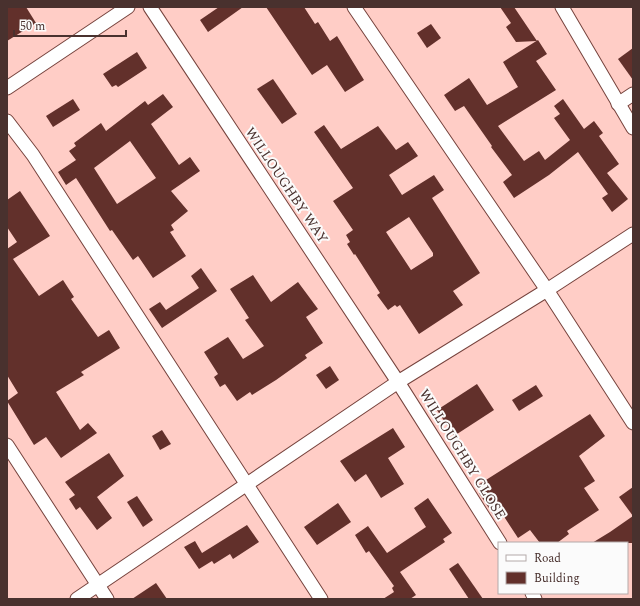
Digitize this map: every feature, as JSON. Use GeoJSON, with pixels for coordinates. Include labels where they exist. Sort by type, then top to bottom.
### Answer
{"type":"FeatureCollection","features":[{"type":"Feature","properties":{"kind":"street"},"geometry":{"type":"LineString","coordinates":[[7,88],[128,7]]}},
{"type":"Feature","properties":{"kind":"street","name":"WILLOUGHBY WAY"},"geometry":{"type":"LineString","coordinates":[[150,7],[398,382]]}},
{"type":"Feature","properties":{"kind":"street"},"geometry":{"type":"LineString","coordinates":[[354,7],[547,290],[633,423]]}},
{"type":"Feature","properties":{"kind":"street"},"geometry":{"type":"LineString","coordinates":[[562,7],[633,128]]}},
{"type":"Feature","properties":{"kind":"street"},"geometry":{"type":"LineString","coordinates":[[618,104],[633,94]]}},
{"type":"Feature","properties":{"kind":"street"},"geometry":{"type":"LineString","coordinates":[[7,121],[33,155],[248,484],[320,599]]}},
{"type":"Feature","properties":{"kind":"street"},"geometry":{"type":"LineString","coordinates":[[77,599],[398,382],[547,290],[633,234]]}},
{"type":"Feature","properties":{"kind":"street","name":"WILLOUGHBY CLOSE"},"geometry":{"type":"LineString","coordinates":[[398,382],[499,542]]}},
{"type":"Feature","properties":{"kind":"street"},"geometry":{"type":"LineString","coordinates":[[7,445],[107,599]]}},
{"type":"Feature","properties":{"kind":"building"},"geometry":{"type":"Polygon","coordinates":[[[7,7],[26,7],[36,23],[7,41],[7,7]]]}},
{"type":"Feature","properties":{"kind":"building"},"geometry":{"type":"Polygon","coordinates":[[[219,7],[243,7],[208,32],[200,20],[219,7]]]}},
{"type":"Feature","properties":{"kind":"building"},"geometry":{"type":"Polygon","coordinates":[[[266,7],[304,7],[315,24],[318,22],[330,41],[337,36],[364,80],[345,92],[327,65],[312,75],[266,7]]]}},
{"type":"Feature","properties":{"kind":"building"},"geometry":{"type":"Polygon","coordinates":[[[500,7],[514,7],[537,41],[516,42],[506,27],[511,23],[500,7]]]}},
{"type":"Feature","properties":{"kind":"building"},"geometry":{"type":"Polygon","coordinates":[[[431,24],[441,38],[427,48],[417,33],[431,24]]]}},
{"type":"Feature","properties":{"kind":"building"},"geometry":{"type":"Polygon","coordinates":[[[538,40],[547,54],[536,61],[556,90],[498,126],[524,161],[539,151],[545,160],[570,140],[554,118],[560,114],[554,106],[563,99],[584,129],[594,121],[603,133],[599,136],[619,164],[607,173],[628,199],[612,212],[602,198],[608,194],[578,152],[549,175],[514,198],[503,182],[512,175],[491,147],[492,146],[464,106],[455,111],[444,95],[469,78],[487,105],[518,87],[503,62],[538,40]]]}},
{"type":"Feature","properties":{"kind":"building"},"geometry":{"type":"Polygon","coordinates":[[[633,48],[633,80],[618,59],[633,48]]]}},
{"type":"Feature","properties":{"kind":"building"},"geometry":{"type":"Polygon","coordinates":[[[137,52],[147,68],[118,87],[116,85],[112,87],[103,74],[137,52]]]}},
{"type":"Feature","properties":{"kind":"building"},"geometry":{"type":"Polygon","coordinates":[[[273,79],[297,114],[282,124],[257,89],[273,79]]]}},
{"type":"Feature","properties":{"kind":"building"},"geometry":{"type":"Polygon","coordinates":[[[163,94],[173,107],[151,124],[179,165],[190,157],[200,171],[171,191],[188,211],[171,225],[174,230],[170,232],[186,256],[153,278],[138,256],[133,260],[112,230],[110,231],[76,178],[66,185],[58,172],[76,160],[69,151],[76,146],[74,143],[101,123],[106,131],[145,101],[148,105],[163,94]],[[130,141],[94,168],[117,204],[156,178],[130,141]]]}},
{"type":"Feature","properties":{"kind":"building"},"geometry":{"type":"Polygon","coordinates":[[[73,99],[80,110],[53,127],[46,116],[73,99]]]}},
{"type":"Feature","properties":{"kind":"building"},"geometry":{"type":"Polygon","coordinates":[[[324,125],[341,149],[378,126],[396,150],[408,142],[418,156],[389,175],[402,195],[434,175],[444,190],[432,198],[480,273],[453,291],[463,305],[419,334],[400,305],[397,307],[395,305],[388,310],[377,295],[380,293],[347,244],[350,242],[346,235],[353,230],[333,201],[353,188],[314,132],[324,125]],[[409,217],[386,232],[411,270],[433,256],[433,253],[409,217]]]}},
{"type":"Feature","properties":{"kind":"building"},"geometry":{"type":"Polygon","coordinates":[[[20,191],[50,236],[13,259],[39,296],[63,280],[74,297],[71,299],[98,337],[109,330],[120,348],[81,372],[84,375],[56,392],[80,430],[88,423],[97,433],[61,458],[46,437],[34,445],[7,401],[18,393],[7,375],[7,249],[17,242],[7,227],[7,200],[20,191]]]}},
{"type":"Feature","properties":{"kind":"building"},"geometry":{"type":"Polygon","coordinates":[[[201,268],[217,291],[162,328],[149,309],[160,302],[166,310],[199,288],[191,276],[201,268]]]}},
{"type":"Feature","properties":{"kind":"building"},"geometry":{"type":"Polygon","coordinates":[[[253,275],[271,302],[298,282],[318,309],[306,317],[323,343],[305,355],[307,358],[276,380],[252,395],[250,392],[237,401],[225,384],[220,387],[214,377],[218,374],[204,352],[228,337],[243,359],[264,346],[245,320],[249,318],[230,289],[253,275]]]}},
{"type":"Feature","properties":{"kind":"building"},"geometry":{"type":"Polygon","coordinates":[[[330,366],[339,380],[326,389],[316,375],[330,366]]]}},
{"type":"Feature","properties":{"kind":"building"},"geometry":{"type":"Polygon","coordinates":[[[477,384],[494,410],[454,436],[437,410],[477,384]]]}},
{"type":"Feature","properties":{"kind":"building"},"geometry":{"type":"Polygon","coordinates":[[[536,385],[543,396],[519,411],[512,400],[536,385]]]}},
{"type":"Feature","properties":{"kind":"building"},"geometry":{"type":"Polygon","coordinates":[[[590,414],[605,436],[579,456],[595,481],[584,488],[599,510],[567,531],[569,534],[558,542],[539,542],[530,530],[518,538],[501,512],[494,516],[479,493],[482,491],[478,485],[590,414]]]}},
{"type":"Feature","properties":{"kind":"building"},"geometry":{"type":"Polygon","coordinates":[[[393,428],[405,447],[388,458],[404,484],[381,498],[366,474],[355,482],[340,461],[393,428]]]}},
{"type":"Feature","properties":{"kind":"building"},"geometry":{"type":"Polygon","coordinates":[[[162,430],[171,444],[160,450],[152,436],[162,430]]]}},
{"type":"Feature","properties":{"kind":"building"},"geometry":{"type":"Polygon","coordinates":[[[109,453],[124,476],[97,497],[112,518],[97,530],[80,507],[76,510],[69,499],[75,495],[65,482],[109,453]]]}},
{"type":"Feature","properties":{"kind":"building"},"geometry":{"type":"Polygon","coordinates":[[[633,487],[633,516],[619,497],[633,487]]]}},
{"type":"Feature","properties":{"kind":"building"},"geometry":{"type":"Polygon","coordinates":[[[137,496],[153,520],[143,527],[127,502],[137,496]]]}},
{"type":"Feature","properties":{"kind":"building"},"geometry":{"type":"Polygon","coordinates":[[[428,498],[452,533],[443,539],[445,542],[400,572],[416,595],[410,599],[383,599],[394,592],[392,588],[394,586],[369,551],[366,553],[355,535],[368,526],[387,553],[426,527],[414,508],[428,498]]]}},
{"type":"Feature","properties":{"kind":"building"},"geometry":{"type":"Polygon","coordinates":[[[338,503],[351,522],[317,545],[304,527],[338,503]]]}},
{"type":"Feature","properties":{"kind":"building"},"geometry":{"type":"Polygon","coordinates":[[[633,516],[633,543],[594,542],[633,516]]]}},
{"type":"Feature","properties":{"kind":"building"},"geometry":{"type":"Polygon","coordinates":[[[247,525],[259,542],[233,559],[230,554],[214,564],[212,561],[199,569],[184,547],[195,541],[202,553],[247,525]]]}},
{"type":"Feature","properties":{"kind":"building"},"geometry":{"type":"Polygon","coordinates":[[[458,563],[483,599],[469,599],[449,569],[458,563]]]}},
{"type":"Feature","properties":{"kind":"building"},"geometry":{"type":"Polygon","coordinates":[[[156,583],[167,599],[132,599],[156,583]]]}}]}
